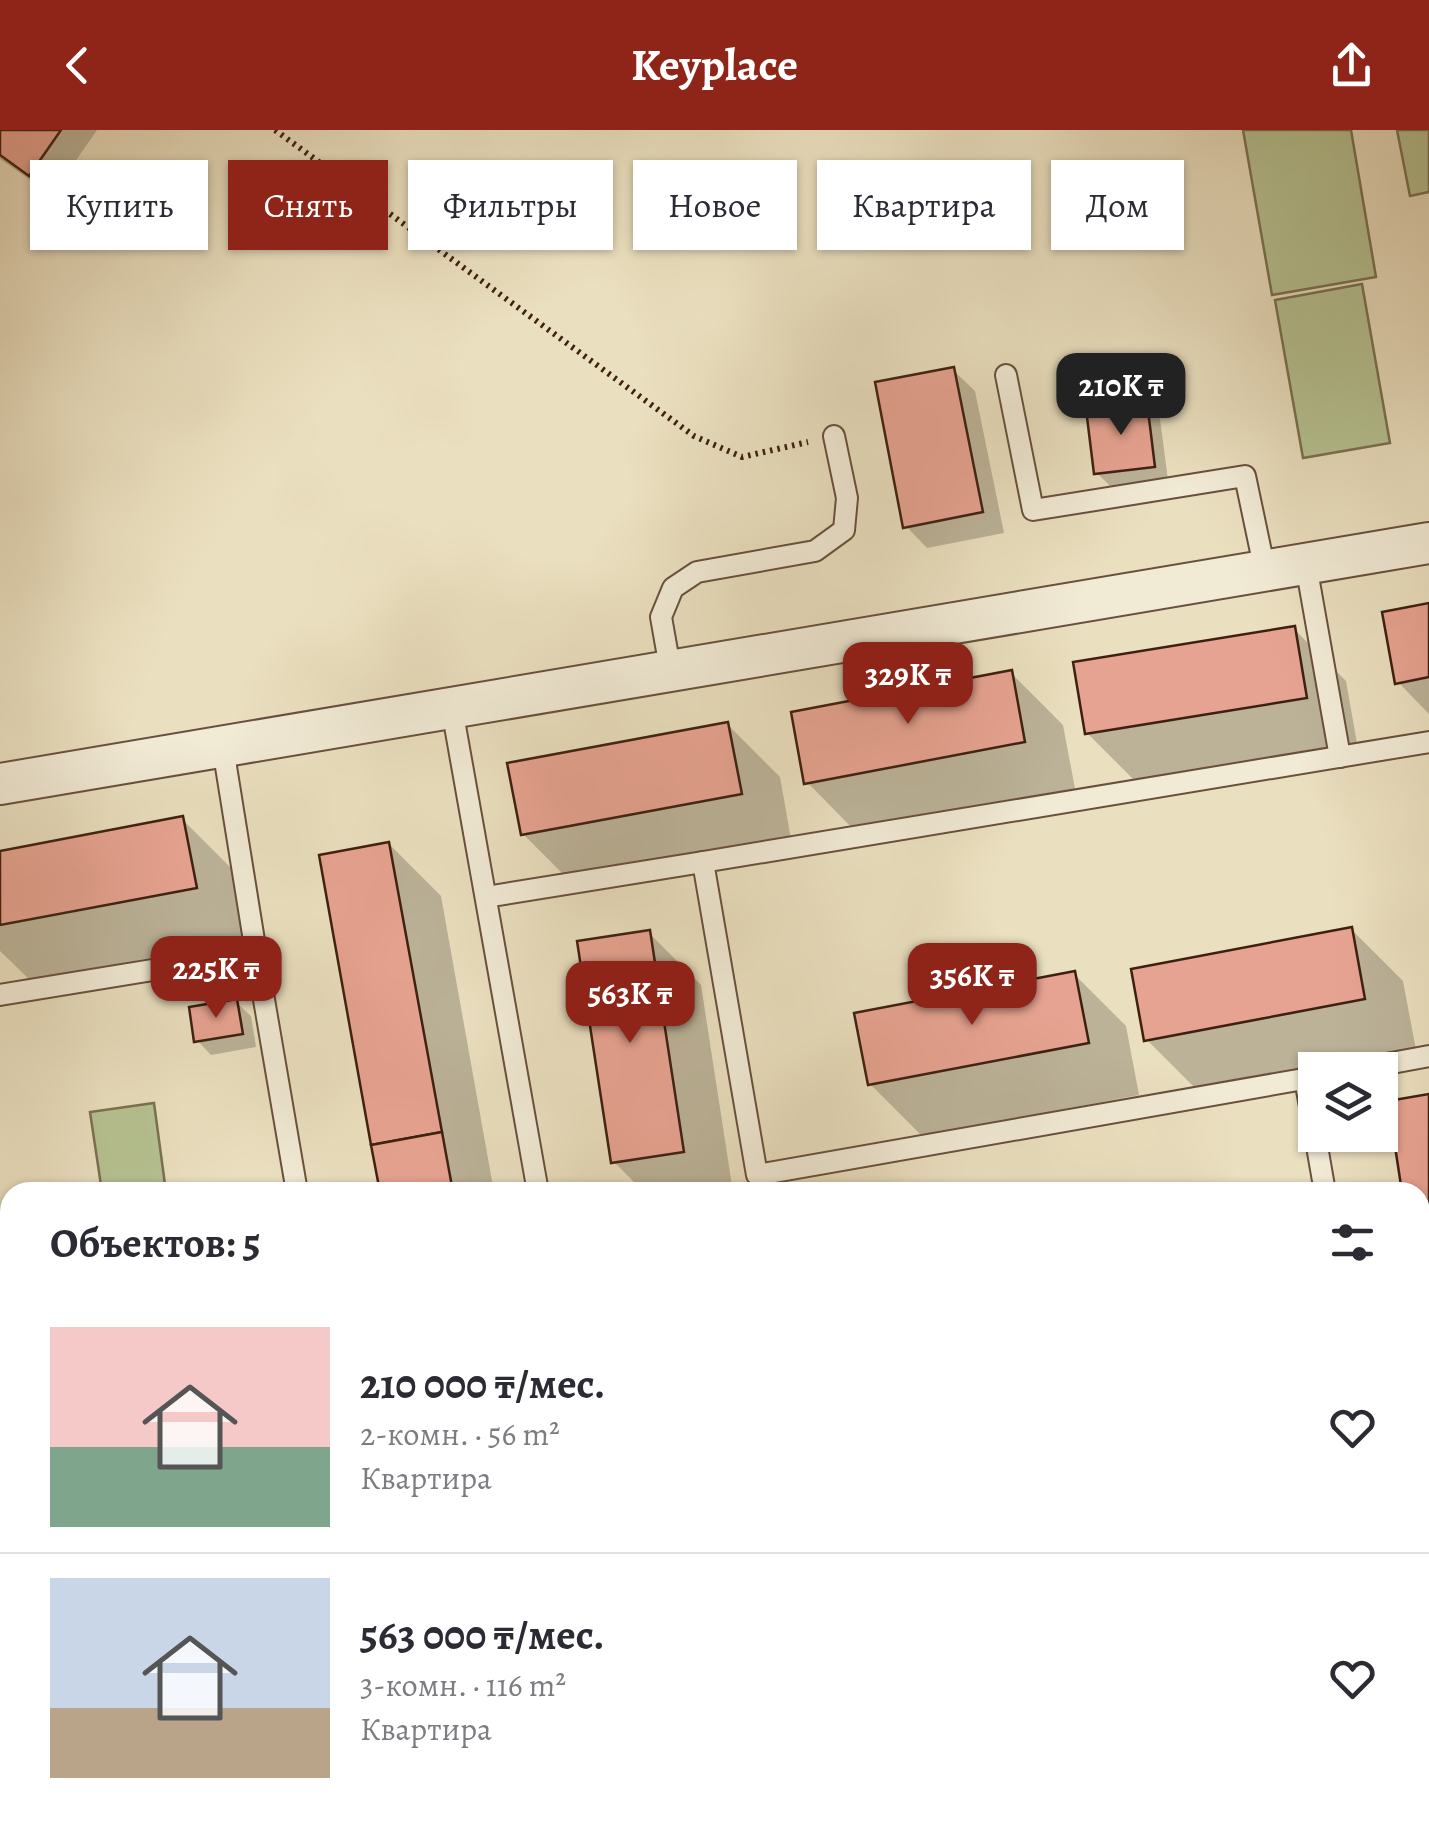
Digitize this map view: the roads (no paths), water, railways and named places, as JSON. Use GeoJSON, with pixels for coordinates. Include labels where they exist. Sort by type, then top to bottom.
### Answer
{"type":"FeatureCollection","features":[{"type":"Feature","properties":{"kind":"street"},"geometry":{"type":"LineString","coordinates":[[0,784],[1429,543]]}},
{"type":"Feature","properties":{"kind":"lane"},"geometry":{"type":"LineString","coordinates":[[1006,375],[1033,510],[1245,476],[1265,572]]}},
{"type":"Feature","properties":{"kind":"lane"},"geometry":{"type":"LineString","coordinates":[[670,668],[661,617],[672,588],[697,572],[815,551],[844,530],[846,498],[834,436]]}},
{"type":"Feature","properties":{"kind":"lane"},"geometry":{"type":"LineString","coordinates":[[1306,565],[1340,757]]}},
{"type":"Feature","properties":{"kind":"lane"},"geometry":{"type":"LineString","coordinates":[[452,710],[536,1182]]}},
{"type":"Feature","properties":{"kind":"lane"},"geometry":{"type":"LineString","coordinates":[[486,897],[1429,742]]}},
{"type":"Feature","properties":{"kind":"lane"},"geometry":{"type":"LineString","coordinates":[[223,748],[295,1182]]}},
{"type":"Feature","properties":{"kind":"lane"},"geometry":{"type":"LineString","coordinates":[[704,862],[759,1182]]}},
{"type":"Feature","properties":{"kind":"lane"},"geometry":{"type":"LineString","coordinates":[[0,995],[256,953]]}},
{"type":"Feature","properties":{"kind":"lane"},"geometry":{"type":"LineString","coordinates":[[1398,1062],[1429,1056]]}},
{"type":"Feature","properties":{"kind":"lane"},"geometry":{"type":"LineString","coordinates":[[769,1182],[1298,1080]]}},
{"type":"Feature","properties":{"kind":"lane"},"geometry":{"type":"LineString","coordinates":[[1318,1152],[1323,1182]]}}]}
